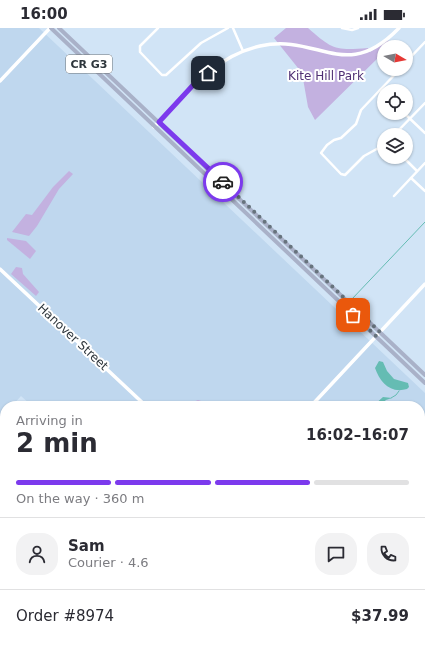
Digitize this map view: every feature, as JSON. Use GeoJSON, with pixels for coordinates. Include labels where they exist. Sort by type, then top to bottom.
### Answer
{"type":"FeatureCollection","features":[{"type":"Feature","properties":{"kind":"main road","name":"CR G3"},"geometry":{"type":"LineString","coordinates":[[51,28],[425,383]]}},
{"type":"Feature","properties":{"kind":"main road","name":"CR G3"},"geometry":{"type":"LineString","coordinates":[[59,28],[425,375]]}},
{"type":"Feature","properties":{"kind":"main road"},"geometry":{"type":"LineString","coordinates":[[260,226],[269,226]]}},
{"type":"Feature","properties":{"kind":"street"},"geometry":{"type":"LineString","coordinates":[[0,81],[51,28]]}},
{"type":"Feature","properties":{"kind":"street"},"geometry":{"type":"LineString","coordinates":[[158,28],[140,46],[140,52],[162,75],[166,75],[201,43],[228,28]]}},
{"type":"Feature","properties":{"kind":"street"},"geometry":{"type":"LineString","coordinates":[[233,28],[243,52]]}},
{"type":"Feature","properties":{"kind":"street"},"geometry":{"type":"LineString","coordinates":[[342,28],[352,30],[358,28]]}},
{"type":"Feature","properties":{"kind":"street"},"geometry":{"type":"LineString","coordinates":[[154,127],[195,83],[225,61],[243,52],[259,46],[287,44],[338,55],[357,55],[369,52],[379,46],[399,28]]}},
{"type":"Feature","properties":{"kind":"street"},"geometry":{"type":"LineString","coordinates":[[413,55],[425,42]]}},
{"type":"Feature","properties":{"kind":"street"},"geometry":{"type":"LineString","coordinates":[[386,84],[393,76]]}},
{"type":"Feature","properties":{"kind":"street"},"geometry":{"type":"LineString","coordinates":[[377,93],[361,110],[356,124],[341,138],[334,140],[327,145],[321,153],[343,175],[348,173],[364,156],[377,149]]}},
{"type":"Feature","properties":{"kind":"street"},"geometry":{"type":"LineString","coordinates":[[413,116],[425,103]]}},
{"type":"Feature","properties":{"kind":"street"},"geometry":{"type":"LineString","coordinates":[[401,128],[409,120]]}},
{"type":"Feature","properties":{"kind":"street"},"geometry":{"type":"LineString","coordinates":[[411,120],[425,133]]}},
{"type":"Feature","properties":{"kind":"street"},"geometry":{"type":"LineString","coordinates":[[394,196],[425,163]]}},
{"type":"Feature","properties":{"kind":"street"},"geometry":{"type":"LineString","coordinates":[[410,164],[418,171]]}},
{"type":"Feature","properties":{"kind":"street"},"geometry":{"type":"LineString","coordinates":[[411,178],[425,191]]}},
{"type":"Feature","properties":{"kind":"street","name":"Hanover Street"},"geometry":{"type":"LineString","coordinates":[[0,269],[141,401]]}},
{"type":"Feature","properties":{"kind":"street"},"geometry":{"type":"LineString","coordinates":[[316,401],[425,284]]}},
{"type":"Feature","properties":{"kind":"shaded area"},"geometry":{"type":"Polygon","coordinates":[[[0,28],[39,28],[425,393],[425,401],[26,401],[21,396],[16,401],[0,401],[0,28]]]}},
{"type":"Feature","properties":{"kind":"shaded area"},"geometry":{"type":"Polygon","coordinates":[[[379,361],[383,362],[387,371],[394,379],[408,383],[409,387],[407,389],[396,390],[386,386],[375,368],[379,361]]]}},
{"type":"Feature","properties":{"kind":"shaded area"},"geometry":{"type":"Polygon","coordinates":[[[383,397],[392,398],[385,401],[379,401],[383,397]]]}},
{"type":"Feature","properties":{"kind":"green space","name":"Kite Hill Park"},"geometry":{"type":"Polygon","coordinates":[[[286,28],[308,28],[329,44],[341,49],[368,48],[370,52],[377,47],[377,59],[315,120],[308,107],[302,73],[274,38],[286,28]]]}},
{"type":"Feature","properties":{"kind":"green space"},"geometry":{"type":"Polygon","coordinates":[[[69,171],[73,174],[59,189],[37,226],[29,236],[12,232],[26,214],[32,215],[53,187],[69,171]]]}},
{"type":"Feature","properties":{"kind":"green space"},"geometry":{"type":"Polygon","coordinates":[[[7,238],[26,241],[36,251],[30,259],[7,240],[7,238]]]}},
{"type":"Feature","properties":{"kind":"green space"},"geometry":{"type":"Polygon","coordinates":[[[16,267],[22,268],[23,274],[39,292],[36,296],[11,274],[16,267]]]}},
{"type":"Feature","properties":{"kind":"waterway"},"geometry":{"type":"LineString","coordinates":[[352,299],[425,222]]}},
{"type":"Feature","properties":{"kind":"waterway"},"geometry":{"type":"LineString","coordinates":[[391,398],[399,391]]}},
{"type":"Feature","properties":{"kind":"way so far"},"geometry":{"type":"LineString","coordinates":[[223,182],[380,332],[376,336],[353,315]]}},
{"type":"Feature","properties":{"kind":"route"},"geometry":{"type":"LineString","coordinates":[[208,73],[195,83],[159,122],[223,182]]}}]}
